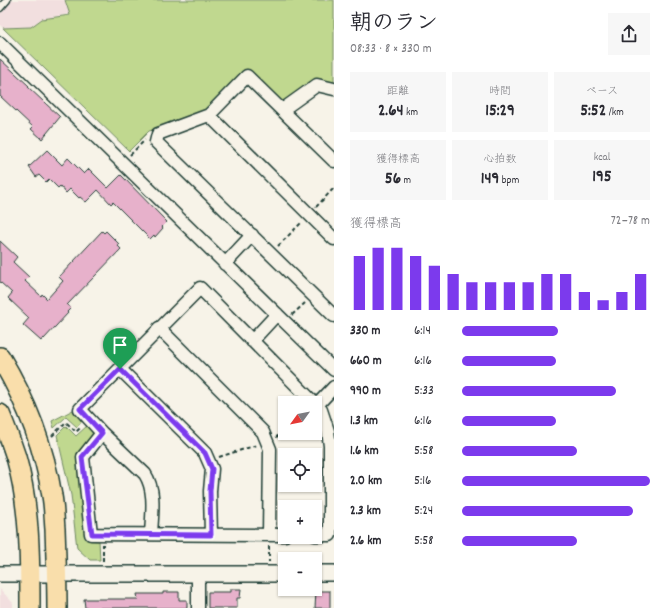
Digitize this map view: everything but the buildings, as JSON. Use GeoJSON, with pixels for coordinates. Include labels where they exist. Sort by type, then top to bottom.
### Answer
{"type":"FeatureCollection","features":[{"type":"Feature","properties":{"kind":"main road"},"geometry":{"type":"LineString","coordinates":[[0,357],[17,385],[44,455],[52,497],[58,608]]}},
{"type":"Feature","properties":{"kind":"main road"},"geometry":{"type":"LineString","coordinates":[[0,414],[16,457],[24,494],[28,531],[30,608]]}},
{"type":"Feature","properties":{"kind":"street"},"geometry":{"type":"LineString","coordinates":[[0,43],[334,370]]}},
{"type":"Feature","properties":{"kind":"street"},"geometry":{"type":"LineString","coordinates":[[334,161],[247,76],[209,115],[158,134],[156,142],[334,316]]}},
{"type":"Feature","properties":{"kind":"street"},"geometry":{"type":"LineString","coordinates":[[282,110],[317,85],[334,89]]}},
{"type":"Feature","properties":{"kind":"street"},"geometry":{"type":"LineString","coordinates":[[209,115],[334,239]]}},
{"type":"Feature","properties":{"kind":"street"},"geometry":{"type":"LineString","coordinates":[[225,264],[252,235]]}},
{"type":"Feature","properties":{"kind":"street"},"geometry":{"type":"LineString","coordinates":[[151,534],[152,493],[149,480],[145,474],[102,433],[80,409],[200,288],[308,396]]}},
{"type":"Feature","properties":{"kind":"street"},"geometry":{"type":"LineString","coordinates":[[252,341],[277,314]]}},
{"type":"Feature","properties":{"kind":"street"},"geometry":{"type":"LineString","coordinates":[[159,328],[262,432],[268,441],[270,448],[269,534]]}},
{"type":"Feature","properties":{"kind":"street"},"geometry":{"type":"LineString","coordinates":[[120,369],[205,453],[212,469],[210,491],[211,535]]}},
{"type":"Feature","properties":{"kind":"street"},"geometry":{"type":"LineString","coordinates":[[322,400],[334,387]]}},
{"type":"Feature","properties":{"kind":"street"},"geometry":{"type":"LineString","coordinates":[[322,413],[328,431],[330,446],[330,535],[322,535]]}},
{"type":"Feature","properties":{"kind":"street"},"geometry":{"type":"LineString","coordinates":[[102,433],[82,457],[92,534],[278,534]]}},
{"type":"Feature","properties":{"kind":"street"},"geometry":{"type":"LineString","coordinates":[[0,574],[278,574]]}},
{"type":"Feature","properties":{"kind":"street"},"geometry":{"type":"LineString","coordinates":[[198,574],[198,608]]}},
{"type":"Feature","properties":{"kind":"street"},"geometry":{"type":"LineString","coordinates":[[322,574],[334,574]]}},
{"type":"Feature","properties":{"kind":"lane"},"geometry":{"type":"LineString","coordinates":[[0,8],[7,0]]}},
{"type":"Feature","properties":{"kind":"path"},"geometry":{"type":"LineString","coordinates":[[128,158],[147,139],[157,138]]}},
{"type":"Feature","properties":{"kind":"path"},"geometry":{"type":"LineString","coordinates":[[290,318],[312,295]]}},
{"type":"Feature","properties":{"kind":"path"},"geometry":{"type":"LineString","coordinates":[[51,436],[66,422],[76,432],[89,419]]}},
{"type":"Feature","properties":{"kind":"path"},"geometry":{"type":"LineString","coordinates":[[208,460],[268,441],[278,436]]}},
{"type":"Feature","properties":{"kind":"path"},"geometry":{"type":"LineString","coordinates":[[103,534],[103,565]]}},
{"type":"Feature","properties":{"kind":"path"},"geometry":{"type":"LineString","coordinates":[[269,534],[270,565]]}},
{"type":"Feature","properties":{"kind":"shaded area"},"geometry":{"type":"Polygon","coordinates":[[[0,0],[65,0],[70,14],[42,19],[31,27],[3,28],[0,25],[0,0]]]}},
{"type":"Feature","properties":{"kind":"shaded area"},"geometry":{"type":"Polygon","coordinates":[[[0,589],[13,603],[13,608],[0,608],[0,589]]]}},
{"type":"Feature","properties":{"kind":"green space"},"geometry":{"type":"Polygon","coordinates":[[[65,0],[334,0],[334,86],[287,101],[281,101],[250,74],[202,116],[149,131],[129,151],[3,28],[31,27],[42,19],[70,15],[65,0]]]}},
{"type":"Feature","properties":{"kind":"green space"},"geometry":{"type":"Polygon","coordinates":[[[73,410],[83,420],[77,427],[66,417],[54,428],[52,421],[73,410]]]}},
{"type":"Feature","properties":{"kind":"green space"},"geometry":{"type":"Polygon","coordinates":[[[88,425],[93,430],[93,436],[77,453],[82,484],[86,540],[99,541],[100,560],[90,560],[77,548],[71,495],[57,435],[66,426],[76,436],[88,425]]]}},
{"type":"Feature","properties":{"kind":"route"},"geometry":{"type":"LineString","coordinates":[[120,369],[205,453],[212,469],[210,491],[211,535],[92,534],[82,457],[102,433],[80,409],[120,369]]}}]}
